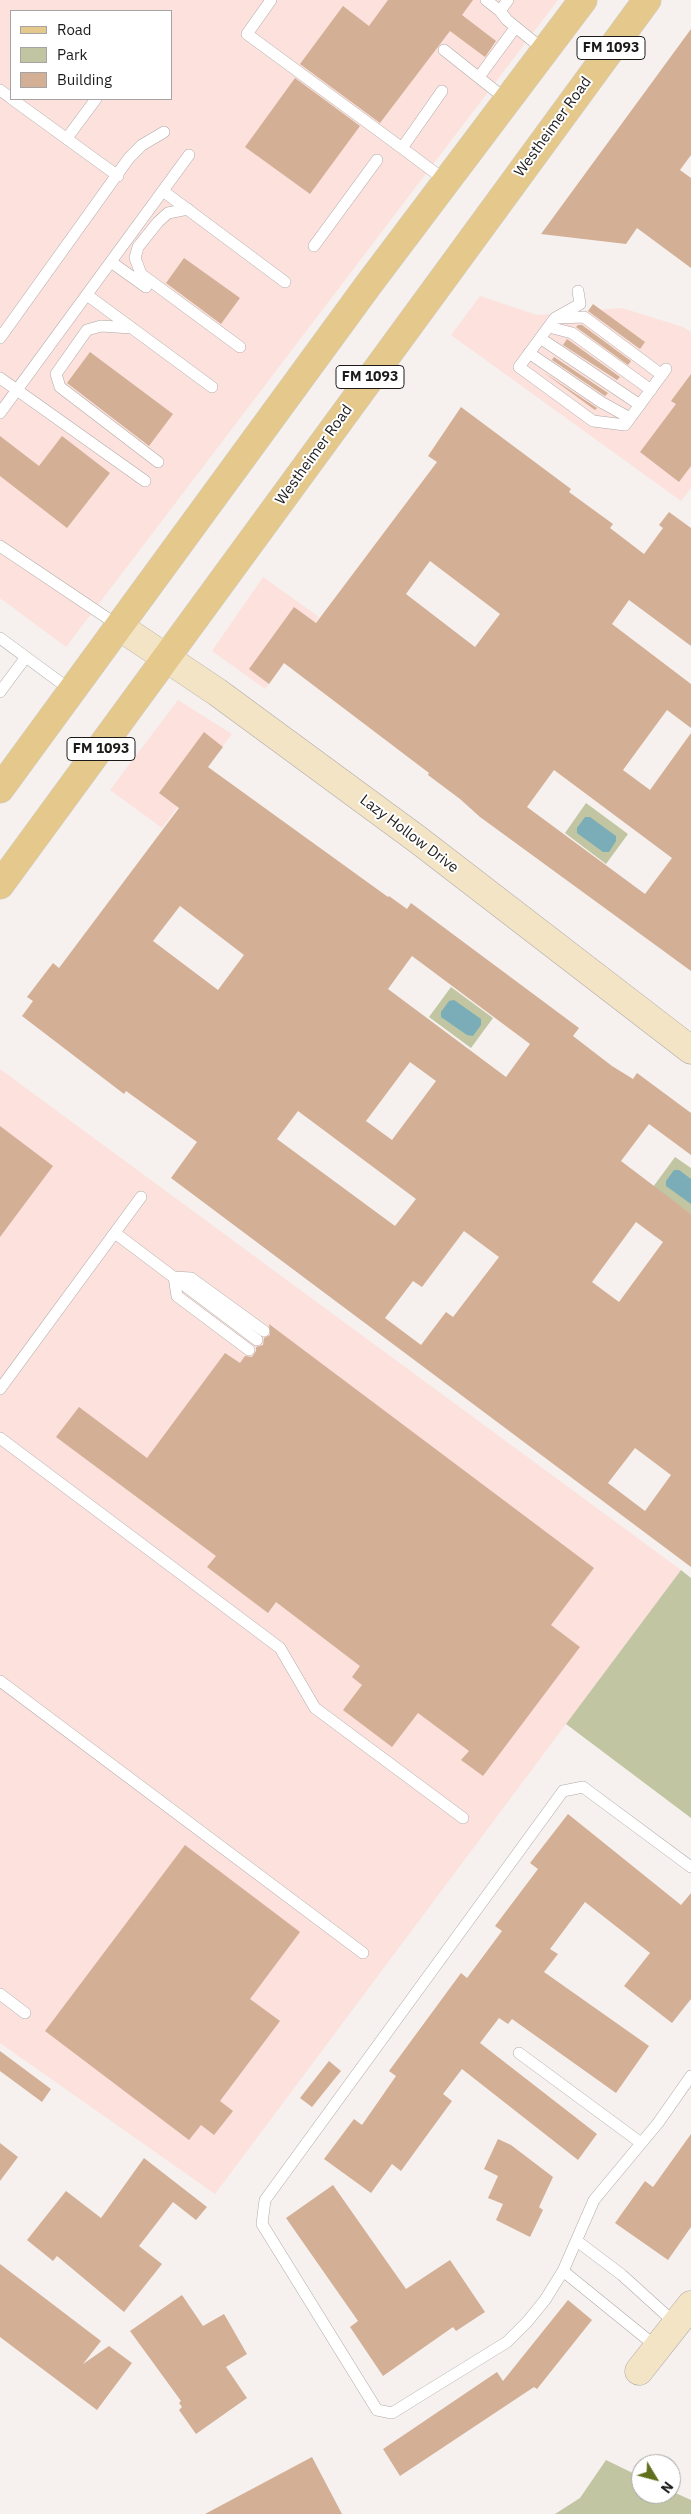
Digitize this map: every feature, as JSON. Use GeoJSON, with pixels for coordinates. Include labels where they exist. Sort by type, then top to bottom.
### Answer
{"type":"FeatureCollection","features":[{"type":"Feature","properties":{"kind":"main road","name":"FM 1093"},"geometry":{"type":"LineString","coordinates":[[0,790],[446,181],[583,0]]}},
{"type":"Feature","properties":{"kind":"main road","name":"Westheimer Road"},"geometry":{"type":"LineString","coordinates":[[0,885],[167,659],[463,249],[646,0]]}},
{"type":"Feature","properties":{"kind":"street","name":"Lazy Hollow Drive"},"geometry":{"type":"LineString","coordinates":[[120,627],[216,692],[417,838],[691,1050]]}},
{"type":"Feature","properties":{"kind":"street"},"geometry":{"type":"LineString","coordinates":[[639,2371],[683,2315]]}},
{"type":"Feature","properties":{"kind":"lane"},"geometry":{"type":"LineString","coordinates":[[271,0],[247,34],[446,181]]}},
{"type":"Feature","properties":{"kind":"lane"},"geometry":{"type":"LineString","coordinates":[[486,0],[500,11],[515,28],[544,50]]}},
{"type":"Feature","properties":{"kind":"lane"},"geometry":{"type":"LineString","coordinates":[[500,11],[508,0]]}},
{"type":"Feature","properties":{"kind":"lane"},"geometry":{"type":"LineString","coordinates":[[479,77],[515,28]]}},
{"type":"Feature","properties":{"kind":"lane"},"geometry":{"type":"LineString","coordinates":[[444,50],[508,100]]}},
{"type":"Feature","properties":{"kind":"lane"},"geometry":{"type":"LineString","coordinates":[[402,148],[442,91]]}},
{"type":"Feature","properties":{"kind":"lane"},"geometry":{"type":"LineString","coordinates":[[15,100],[118,176]]}},
{"type":"Feature","properties":{"kind":"lane"},"geometry":{"type":"LineString","coordinates":[[66,138],[95,100]]}},
{"type":"Feature","properties":{"kind":"lane"},"geometry":{"type":"LineString","coordinates":[[0,338],[118,176],[129,158],[142,145],[164,132]]}},
{"type":"Feature","properties":{"kind":"lane"},"geometry":{"type":"LineString","coordinates":[[0,413],[189,155]]}},
{"type":"Feature","properties":{"kind":"lane"},"geometry":{"type":"LineString","coordinates":[[314,246],[376,160]]}},
{"type":"Feature","properties":{"kind":"lane"},"geometry":{"type":"LineString","coordinates":[[163,191],[285,282]]}},
{"type":"Feature","properties":{"kind":"lane"},"geometry":{"type":"LineString","coordinates":[[111,262],[238,350],[141,274],[136,258],[138,247],[158,222],[168,213],[188,209]]}},
{"type":"Feature","properties":{"kind":"lane"},"geometry":{"type":"LineString","coordinates":[[552,322],[584,317],[664,372],[625,425],[593,421],[519,367],[552,322],[580,304],[578,291]]}},
{"type":"Feature","properties":{"kind":"lane"},"geometry":{"type":"LineString","coordinates":[[87,295],[212,387]]}},
{"type":"Feature","properties":{"kind":"lane"},"geometry":{"type":"LineString","coordinates":[[552,322],[572,333],[651,390]]}},
{"type":"Feature","properties":{"kind":"lane"},"geometry":{"type":"LineString","coordinates":[[132,328],[101,326],[87,330],[56,374],[60,387],[158,462]]}},
{"type":"Feature","properties":{"kind":"lane"},"geometry":{"type":"LineString","coordinates":[[540,338],[640,404]]}},
{"type":"Feature","properties":{"kind":"lane"},"geometry":{"type":"LineString","coordinates":[[530,353],[601,402],[630,418]]}},
{"type":"Feature","properties":{"kind":"lane"},"geometry":{"type":"LineString","coordinates":[[0,378],[145,481]]}},
{"type":"Feature","properties":{"kind":"lane"},"geometry":{"type":"LineString","coordinates":[[0,546],[120,627]]}},
{"type":"Feature","properties":{"kind":"lane"},"geometry":{"type":"LineString","coordinates":[[0,638],[72,691]]}},
{"type":"Feature","properties":{"kind":"lane"},"geometry":{"type":"LineString","coordinates":[[0,692],[26,657]]}},
{"type":"Feature","properties":{"kind":"lane"},"geometry":{"type":"LineString","coordinates":[[0,1388],[141,1197]]}},
{"type":"Feature","properties":{"kind":"lane"},"geometry":{"type":"LineString","coordinates":[[114,1233],[174,1278],[260,1335]]}},
{"type":"Feature","properties":{"kind":"lane"},"geometry":{"type":"LineString","coordinates":[[174,1278],[177,1296],[249,1350]]}},
{"type":"Feature","properties":{"kind":"lane"},"geometry":{"type":"LineString","coordinates":[[0,1438],[280,1648],[315,1708],[463,1818]]}},
{"type":"Feature","properties":{"kind":"lane"},"geometry":{"type":"LineString","coordinates":[[1,1685],[363,1953]]}},
{"type":"Feature","properties":{"kind":"lane"},"geometry":{"type":"LineString","coordinates":[[691,1868],[583,1786],[563,1791],[265,2200],[262,2224],[377,2410],[392,2413],[507,2342],[545,2300],[577,2241],[594,2200],[642,2143],[691,2076]]}},
{"type":"Feature","properties":{"kind":"lane"},"geometry":{"type":"LineString","coordinates":[[0,1994],[25,2013]]}},
{"type":"Feature","properties":{"kind":"lane"},"geometry":{"type":"LineString","coordinates":[[519,2052],[642,2143]]}},
{"type":"Feature","properties":{"kind":"lane"},"geometry":{"type":"LineString","coordinates":[[577,2241],[622,2275],[683,2315]]}},
{"type":"Feature","properties":{"kind":"lane"},"geometry":{"type":"LineString","coordinates":[[562,2271],[658,2348]]}},
{"type":"Feature","properties":{"kind":"shaded area"},"geometry":{"type":"Polygon","coordinates":[[[0,0],[558,0],[66,647],[0,598],[0,0]]]}},
{"type":"Feature","properties":{"kind":"shaded area"},"geometry":{"type":"Polygon","coordinates":[[[480,296],[537,315],[622,308],[683,327],[691,332],[691,488],[681,501],[451,335],[480,296]]]}},
{"type":"Feature","properties":{"kind":"shaded area"},"geometry":{"type":"Polygon","coordinates":[[[263,577],[319,617],[265,689],[212,651],[263,577]]]}},
{"type":"Feature","properties":{"kind":"shaded area"},"geometry":{"type":"Polygon","coordinates":[[[178,700],[232,734],[162,828],[110,790],[178,700]]]}},
{"type":"Feature","properties":{"kind":"shaded area"},"geometry":{"type":"Polygon","coordinates":[[[0,1069],[681,1570],[215,2194],[0,2043],[0,1069]]]}},
{"type":"Feature","properties":{"kind":"green space"},"geometry":{"type":"Polygon","coordinates":[[[586,803],[628,834],[606,864],[565,833],[586,803]]]}},
{"type":"Feature","properties":{"kind":"green space"},"geometry":{"type":"Polygon","coordinates":[[[451,987],[493,1018],[471,1048],[429,1017],[451,987]]]}},
{"type":"Feature","properties":{"kind":"green space"},"geometry":{"type":"Polygon","coordinates":[[[675,1157],[691,1168],[691,1214],[653,1187],[675,1157]]]}},
{"type":"Feature","properties":{"kind":"green space"},"geometry":{"type":"Polygon","coordinates":[[[681,1570],[691,1578],[691,1818],[566,1724],[681,1570]]]}},
{"type":"Feature","properties":{"kind":"green space"},"geometry":{"type":"Polygon","coordinates":[[[606,2460],[631,2472],[631,2504],[681,2504],[681,2496],[691,2500],[691,2514],[555,2514],[580,2498],[606,2460]]]}},
{"type":"Feature","properties":{"kind":"water"},"geometry":{"type":"Polygon","coordinates":[[[585,817],[590,817],[616,836],[616,841],[609,852],[603,852],[577,833],[577,828],[585,817]]]}},
{"type":"Feature","properties":{"kind":"water"},"geometry":{"type":"Polygon","coordinates":[[[454,1000],[481,1019],[481,1025],[473,1036],[467,1035],[441,1017],[441,1012],[449,1001],[454,1000]]]}},
{"type":"Feature","properties":{"kind":"water"},"geometry":{"type":"Polygon","coordinates":[[[674,1170],[679,1170],[691,1179],[691,1204],[666,1186],[666,1181],[674,1170]]]}},
{"type":"Feature","properties":{"kind":"building"},"geometry":{"type":"Polygon","coordinates":[[[388,0],[473,0],[462,15],[496,41],[485,57],[450,31],[380,123],[300,64],[343,6],[369,26],[388,0]]]}},
{"type":"Feature","properties":{"kind":"building"},"geometry":{"type":"Polygon","coordinates":[[[691,29],[691,155],[680,170],[691,178],[691,268],[637,228],[626,244],[541,234],[691,29]]]}},
{"type":"Feature","properties":{"kind":"building"},"geometry":{"type":"Polygon","coordinates":[[[295,78],[360,126],[310,194],[245,147],[295,78]]]}},
{"type":"Feature","properties":{"kind":"building"},"geometry":{"type":"Polygon","coordinates":[[[184,258],[240,298],[221,324],[166,283],[184,258]]]}},
{"type":"Feature","properties":{"kind":"building"},"geometry":{"type":"Polygon","coordinates":[[[593,304],[645,342],[640,349],[588,311],[593,304]]]}},
{"type":"Feature","properties":{"kind":"building"},"geometry":{"type":"Polygon","coordinates":[[[582,325],[631,361],[628,365],[576,327],[582,325]]]}},
{"type":"Feature","properties":{"kind":"building"},"geometry":{"type":"Polygon","coordinates":[[[567,339],[620,377],[617,380],[563,345],[567,339]]]}},
{"type":"Feature","properties":{"kind":"building"},"geometry":{"type":"Polygon","coordinates":[[[90,352],[173,414],[149,446],[67,383],[90,352]]]}},
{"type":"Feature","properties":{"kind":"building"},"geometry":{"type":"Polygon","coordinates":[[[554,357],[608,393],[605,396],[552,360],[554,357]]]}},
{"type":"Feature","properties":{"kind":"building"},"geometry":{"type":"Polygon","coordinates":[[[543,372],[597,408],[595,410],[543,372]]]}},
{"type":"Feature","properties":{"kind":"building"},"geometry":{"type":"Polygon","coordinates":[[[691,374],[691,466],[679,482],[640,452],[676,404],[671,401],[691,374]]]}},
{"type":"Feature","properties":{"kind":"building"},"geometry":{"type":"Polygon","coordinates":[[[461,407],[571,489],[569,492],[613,524],[610,528],[644,554],[663,528],[659,525],[669,512],[691,528],[691,646],[629,600],[612,624],[691,684],[691,728],[667,710],[623,770],[650,790],[691,733],[691,971],[480,817],[428,775],[429,773],[284,663],[269,684],[249,669],[294,607],[316,623],[437,462],[428,456],[461,407]],[[430,561],[406,594],[475,647],[500,614],[430,561]],[[554,770],[527,807],[645,894],[672,858],[554,770]]]}},
{"type":"Feature","properties":{"kind":"building"},"geometry":{"type":"Polygon","coordinates":[[[0,436],[39,466],[62,436],[110,473],[67,528],[0,476],[0,436]]]}},
{"type":"Feature","properties":{"kind":"building"},"geometry":{"type":"Polygon","coordinates":[[[204,732],[223,747],[208,767],[388,897],[407,909],[411,903],[579,1028],[573,1036],[612,1066],[633,1079],[637,1073],[691,1113],[691,1155],[649,1124],[621,1161],[691,1214],[691,1567],[171,1178],[197,1142],[126,1091],[124,1094],[22,1016],[33,1001],[27,997],[53,963],[59,968],[179,808],[159,793],[204,732]],[[180,906],[153,941],[218,990],[244,955],[180,906]],[[412,956],[388,989],[506,1077],[530,1044],[412,956]],[[410,1062],[366,1121],[392,1140],[436,1081],[410,1062]],[[298,1111],[277,1139],[395,1226],[416,1199],[298,1111]],[[636,1222],[592,1282],[619,1302],[663,1242],[636,1222]],[[464,1231],[422,1287],[413,1281],[385,1318],[421,1345],[446,1312],[453,1317],[499,1257],[464,1231]],[[635,1448],[608,1483],[645,1511],[671,1475],[635,1448]]]}},
{"type":"Feature","properties":{"kind":"building"},"geometry":{"type":"Polygon","coordinates":[[[0,1126],[53,1166],[0,1237],[0,1126]]]}},
{"type":"Feature","properties":{"kind":"building"},"geometry":{"type":"Polygon","coordinates":[[[269,1324],[594,1568],[551,1625],[580,1647],[483,1776],[461,1760],[469,1751],[418,1713],[392,1747],[343,1710],[362,1685],[352,1677],[360,1666],[276,1602],[268,1613],[207,1567],[216,1556],[56,1437],[79,1407],[147,1458],[225,1353],[240,1363],[245,1356],[252,1357],[256,1347],[263,1345],[264,1338],[270,1335],[269,1324]]]}},
{"type":"Feature","properties":{"kind":"building"},"geometry":{"type":"Polygon","coordinates":[[[568,1814],[681,1905],[691,1893],[691,1999],[672,2023],[624,1986],[650,1953],[585,1902],[550,1949],[558,1954],[544,1972],[649,2046],[616,2093],[512,2019],[508,2024],[499,2018],[480,2043],[597,2134],[578,2160],[462,2069],[443,2094],[452,2101],[401,2171],[392,2164],[371,2193],[324,2159],[354,2119],[362,2125],[396,2076],[389,2071],[461,1973],[467,1978],[502,1931],[495,1926],[538,1869],[530,1863],[568,1814]]]}},
{"type":"Feature","properties":{"kind":"building"},"geometry":{"type":"Polygon","coordinates":[[[185,1845],[300,1932],[250,1999],[280,2021],[220,2101],[233,2111],[214,2135],[201,2125],[189,2140],[45,2031],[185,1845]]]}},
{"type":"Feature","properties":{"kind":"building"},"geometry":{"type":"Polygon","coordinates":[[[0,2051],[51,2089],[42,2102],[0,2071],[0,2051]]]}},
{"type":"Feature","properties":{"kind":"building"},"geometry":{"type":"Polygon","coordinates":[[[329,2061],[341,2071],[312,2107],[300,2098],[329,2061]]]}},
{"type":"Feature","properties":{"kind":"building"},"geometry":{"type":"Polygon","coordinates":[[[691,2134],[691,2227],[668,2260],[615,2223],[645,2181],[653,2187],[691,2134]]]}},
{"type":"Feature","properties":{"kind":"building"},"geometry":{"type":"Polygon","coordinates":[[[498,2139],[511,2145],[553,2177],[539,2207],[543,2210],[530,2237],[496,2220],[503,2204],[488,2198],[498,2176],[484,2169],[498,2139]]]}},
{"type":"Feature","properties":{"kind":"building"},"geometry":{"type":"Polygon","coordinates":[[[0,2143],[18,2157],[0,2181],[0,2143]]]}},
{"type":"Feature","properties":{"kind":"building"},"geometry":{"type":"Polygon","coordinates":[[[144,2158],[207,2207],[196,2220],[173,2202],[139,2246],[162,2264],[124,2312],[57,2256],[53,2261],[27,2240],[66,2191],[101,2218],[144,2158]]]}},
{"type":"Feature","properties":{"kind":"building"},"geometry":{"type":"Polygon","coordinates":[[[333,2185],[406,2289],[450,2260],[485,2312],[456,2331],[453,2327],[383,2376],[350,2327],[358,2321],[286,2218],[333,2185]]]}},
{"type":"Feature","properties":{"kind":"building"},"geometry":{"type":"Polygon","coordinates":[[[0,2264],[101,2341],[83,2364],[109,2346],[132,2363],[97,2410],[0,2337],[0,2264]]]}},
{"type":"Feature","properties":{"kind":"building"},"geometry":{"type":"Polygon","coordinates":[[[182,2295],[203,2326],[224,2314],[247,2354],[226,2367],[247,2398],[196,2434],[179,2410],[182,2407],[179,2403],[181,2401],[130,2331],[182,2295]]]}},
{"type":"Feature","properties":{"kind":"building"},"geometry":{"type":"Polygon","coordinates":[[[568,2300],[592,2320],[537,2389],[534,2387],[400,2476],[383,2449],[497,2372],[503,2381],[568,2300]]]}},
{"type":"Feature","properties":{"kind":"building"},"geometry":{"type":"Polygon","coordinates":[[[312,2457],[342,2514],[205,2514],[282,2473],[312,2457]]]}}]}
